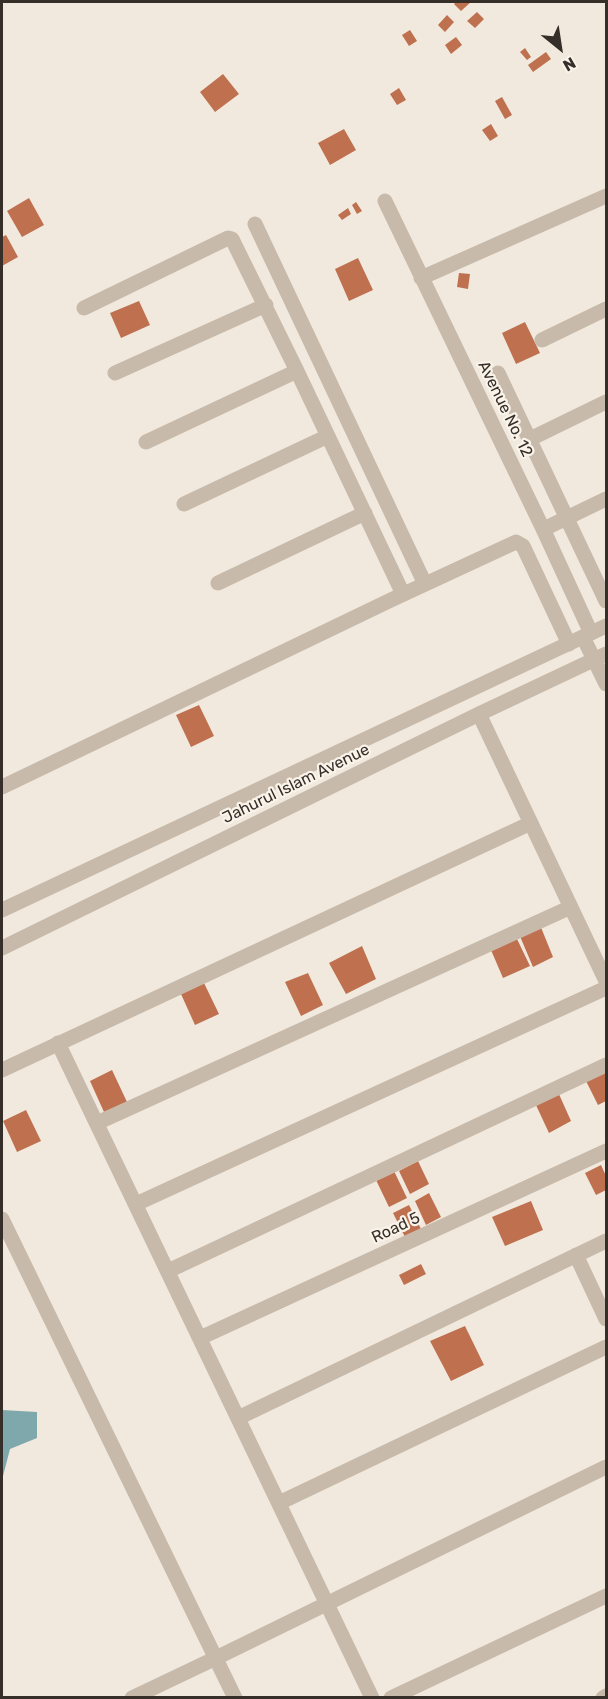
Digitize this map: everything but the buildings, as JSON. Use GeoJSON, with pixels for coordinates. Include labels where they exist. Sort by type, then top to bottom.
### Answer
{"type":"FeatureCollection","features":[{"type":"Feature","properties":{"kind":"street"},"geometry":{"type":"LineString","coordinates":[[421,278],[606,196]]}},
{"type":"Feature","properties":{"kind":"street","name":"Avenue No. 12"},"geometry":{"type":"LineString","coordinates":[[385,201],[544,531],[598,634],[606,684]]}},
{"type":"Feature","properties":{"kind":"street"},"geometry":{"type":"LineString","coordinates":[[255,224],[425,584]]}},
{"type":"Feature","properties":{"kind":"street"},"geometry":{"type":"LineString","coordinates":[[84,308],[228,238],[234,242],[403,594]]}},
{"type":"Feature","properties":{"kind":"street"},"geometry":{"type":"LineString","coordinates":[[115,373],[266,305]]}},
{"type":"Feature","properties":{"kind":"street"},"geometry":{"type":"LineString","coordinates":[[542,339],[606,309]]}},
{"type":"Feature","properties":{"kind":"street"},"geometry":{"type":"LineString","coordinates":[[146,442],[297,370]]}},
{"type":"Feature","properties":{"kind":"street","name":"Avenue No. 12"},"geometry":{"type":"LineString","coordinates":[[498,373],[606,601]]}},
{"type":"Feature","properties":{"kind":"street"},"geometry":{"type":"LineString","coordinates":[[530,438],[606,402]]}},
{"type":"Feature","properties":{"kind":"street"},"geometry":{"type":"LineString","coordinates":[[184,504],[328,436]]}},
{"type":"Feature","properties":{"kind":"street"},"geometry":{"type":"LineString","coordinates":[[544,531],[548,526],[606,499]]}},
{"type":"Feature","properties":{"kind":"street"},"geometry":{"type":"LineString","coordinates":[[218,583],[365,513]]}},
{"type":"Feature","properties":{"kind":"street"},"geometry":{"type":"LineString","coordinates":[[2,787],[516,542],[520,543],[569,644]]}},
{"type":"Feature","properties":{"kind":"street","name":"Jahurul Islam Avenue"},"geometry":{"type":"LineString","coordinates":[[2,910],[569,644],[598,634]]}},
{"type":"Feature","properties":{"kind":"street","name":"Jahurul Islam Avenue"},"geometry":{"type":"LineString","coordinates":[[2,948],[479,714],[601,657]]}},
{"type":"Feature","properties":{"kind":"street"},"geometry":{"type":"LineString","coordinates":[[479,714],[606,981]]}},
{"type":"Feature","properties":{"kind":"street"},"geometry":{"type":"LineString","coordinates":[[2,1070],[531,823]]}},
{"type":"Feature","properties":{"kind":"street"},"geometry":{"type":"LineString","coordinates":[[97,1123],[571,907]]}},
{"type":"Feature","properties":{"kind":"street"},"geometry":{"type":"LineString","coordinates":[[136,1204],[606,988]]}},
{"type":"Feature","properties":{"kind":"street"},"geometry":{"type":"LineString","coordinates":[[58,1043],[372,1698]]}},
{"type":"Feature","properties":{"kind":"street"},"geometry":{"type":"LineString","coordinates":[[168,1271],[606,1065]]}},
{"type":"Feature","properties":{"kind":"street","name":"Road 5"},"geometry":{"type":"LineString","coordinates":[[200,1338],[606,1151]]}},
{"type":"Feature","properties":{"kind":"street"},"geometry":{"type":"LineString","coordinates":[[2,1219],[235,1698]]}},
{"type":"Feature","properties":{"kind":"street"},"geometry":{"type":"LineString","coordinates":[[238,1418],[606,1240]]}},
{"type":"Feature","properties":{"kind":"street"},"geometry":{"type":"LineString","coordinates":[[576,1255],[606,1319]]}},
{"type":"Feature","properties":{"kind":"street"},"geometry":{"type":"LineString","coordinates":[[279,1503],[606,1347]]}},
{"type":"Feature","properties":{"kind":"street"},"geometry":{"type":"LineString","coordinates":[[132,1698],[606,1467]]}},
{"type":"Feature","properties":{"kind":"street"},"geometry":{"type":"LineString","coordinates":[[392,1698],[606,1596]]}},
{"type":"Feature","properties":{"kind":"water"},"geometry":{"type":"Polygon","coordinates":[[[2,1410],[37,1412],[37,1438],[10,1449],[2,1480],[2,1410]]]}}]}
